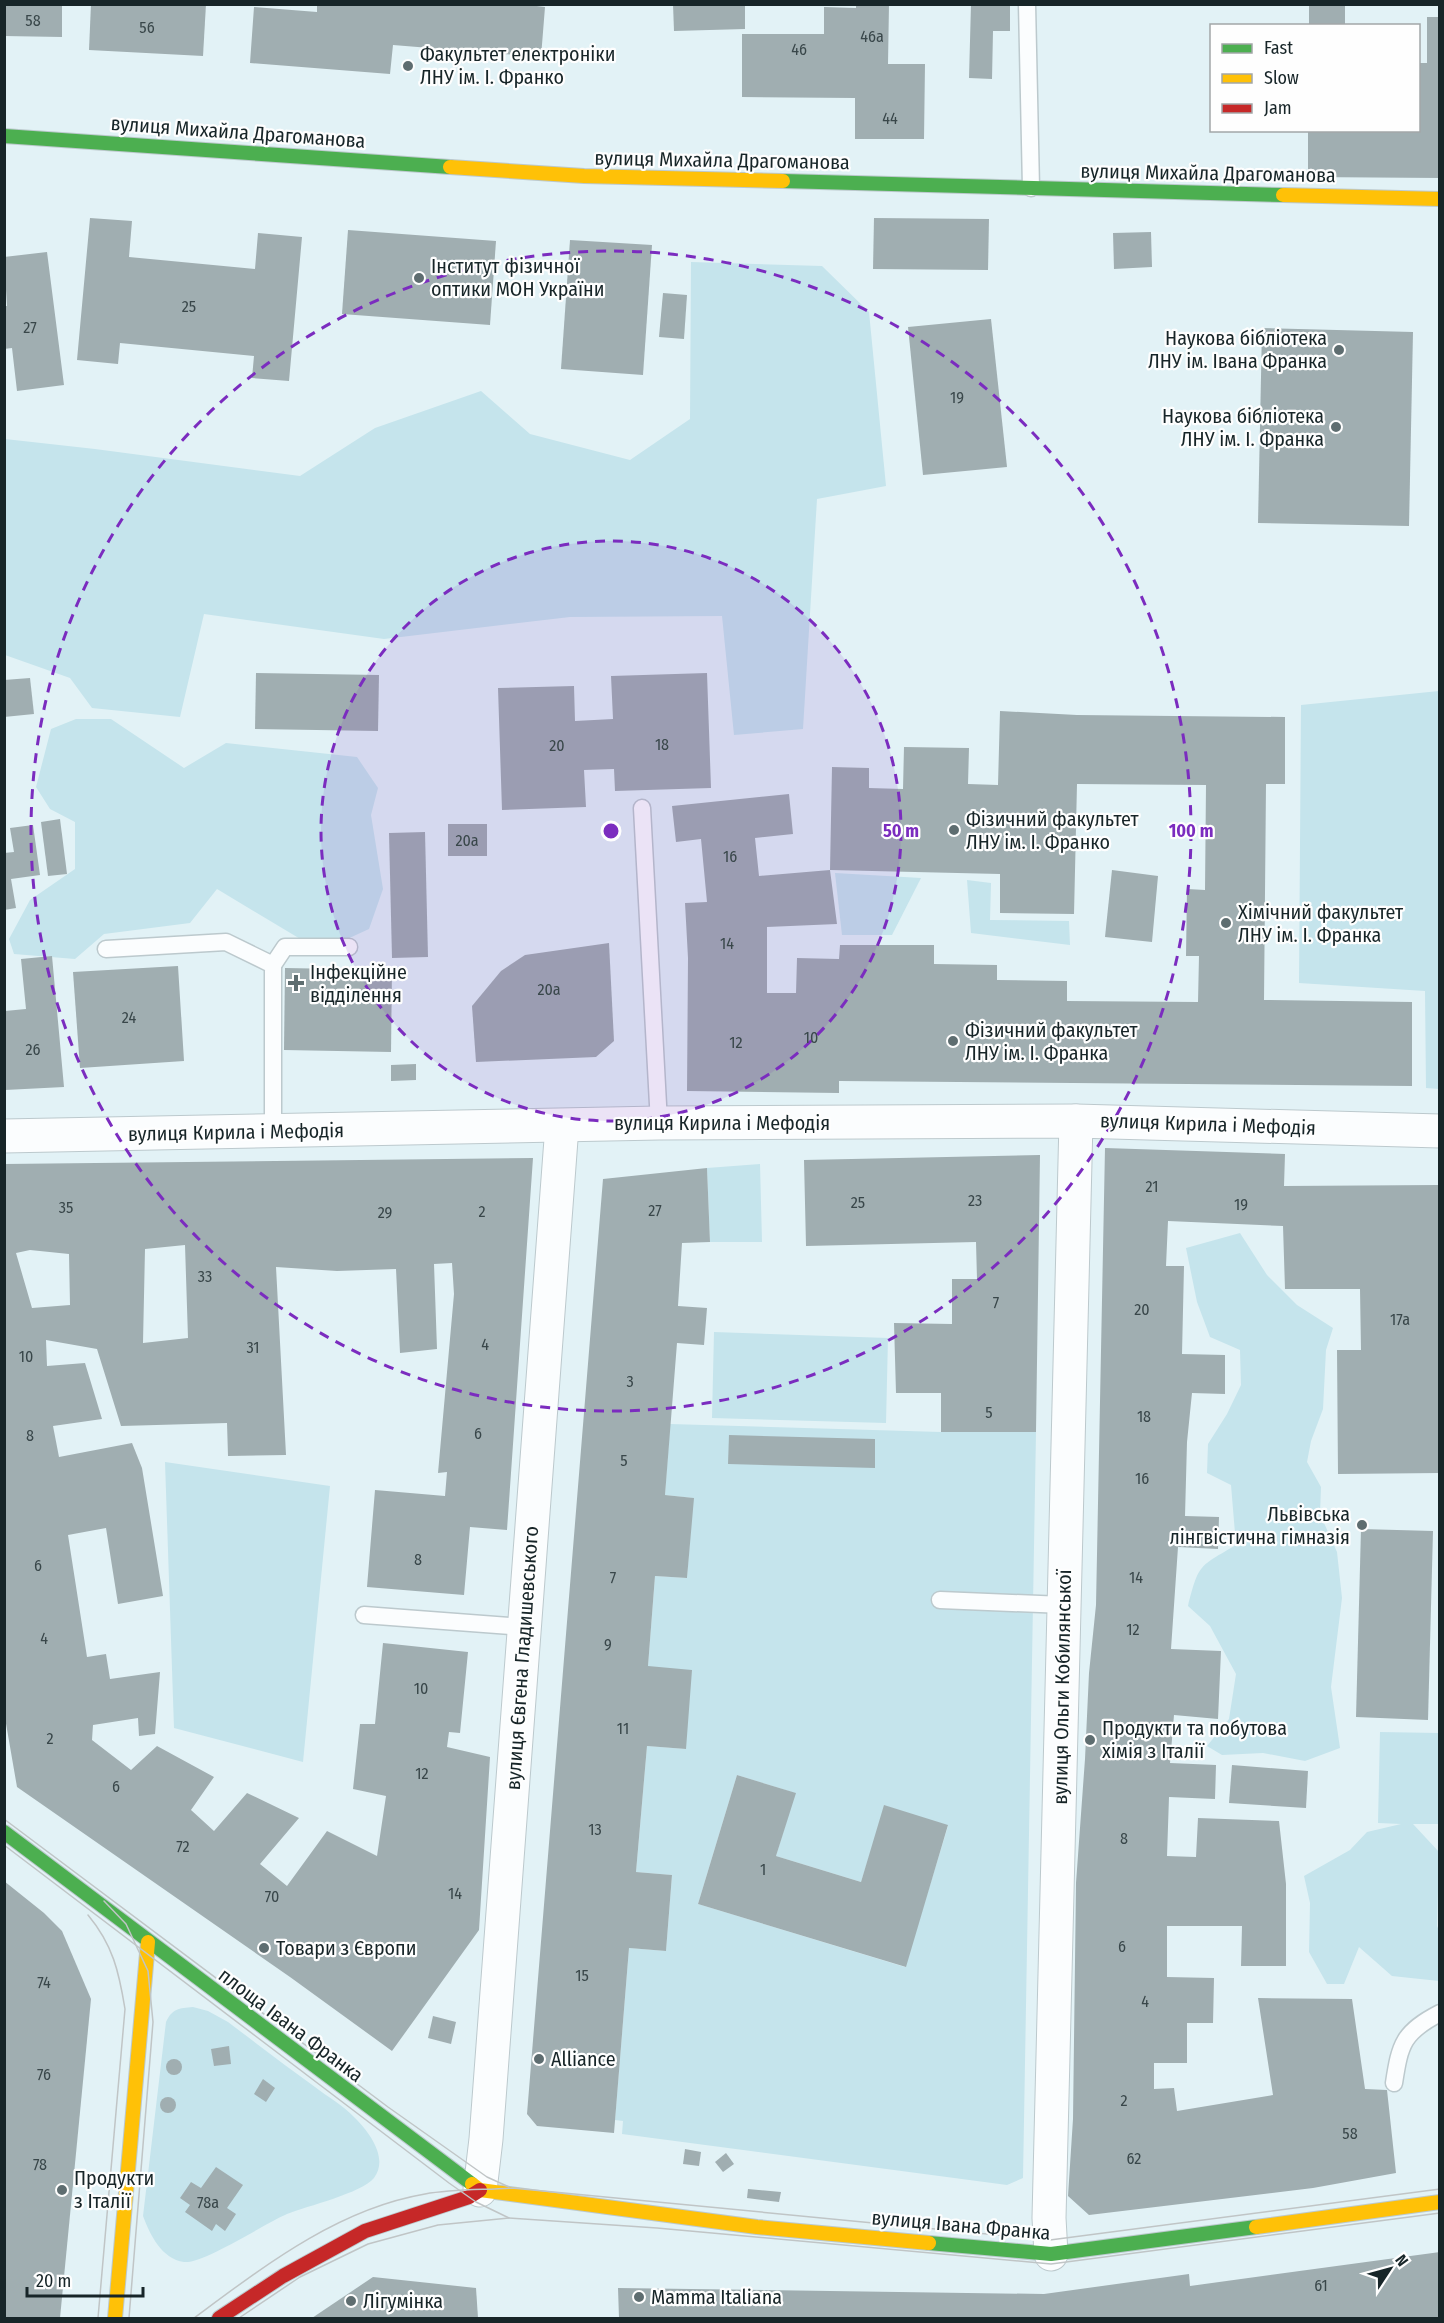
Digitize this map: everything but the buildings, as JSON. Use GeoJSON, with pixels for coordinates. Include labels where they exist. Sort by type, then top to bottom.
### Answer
{"type":"FeatureCollection","features":[{"type":"Feature","properties":{"kind":"main road","name":"вулиця Михайла Драгоманова"},"geometry":{"type":"LineString","coordinates":[[4,136],[584,176],[1440,199]]}},
{"type":"Feature","properties":{"kind":"main road","name":"площа Івана Франка"},"geometry":{"type":"LineString","coordinates":[[4,1832],[480,2190]]}},
{"type":"Feature","properties":{"kind":"main road"},"geometry":{"type":"LineString","coordinates":[[115,2319],[148,1941]]}},
{"type":"Feature","properties":{"kind":"main road","name":"вулиця Івана Франка"},"geometry":{"type":"LineString","coordinates":[[480,2190],[757,2227],[1051,2254],[1440,2202]]}},
{"type":"Feature","properties":{"kind":"main road"},"geometry":{"type":"LineString","coordinates":[[219,2319],[283,2276],[365,2231],[469,2197],[480,2190]]}},
{"type":"Feature","properties":{"kind":"street","name":"вулиця Кирила і Мефодія"},"geometry":{"type":"LineString","coordinates":[[4,1136],[660,1123],[1076,1121],[1440,1131]]}},
{"type":"Feature","properties":{"kind":"street","name":"вулиця Ольги Кобилянської"},"geometry":{"type":"LineString","coordinates":[[1051,2254],[1049,2218],[1076,1121]]}},
{"type":"Feature","properties":{"kind":"street","name":"вулиця Євгена Гладишевського"},"geometry":{"type":"LineString","coordinates":[[480,2190],[562,1125]]}},
{"type":"Feature","properties":{"kind":"lane"},"geometry":{"type":"LineString","coordinates":[[1027,4],[1031,188]]}},
{"type":"Feature","properties":{"kind":"lane"},"geometry":{"type":"LineString","coordinates":[[642,808],[660,1123]]}},
{"type":"Feature","properties":{"kind":"lane"},"geometry":{"type":"LineString","coordinates":[[106,949],[226,942],[273,965]]}},
{"type":"Feature","properties":{"kind":"lane"},"geometry":{"type":"LineString","coordinates":[[273,1131],[273,965],[285,947],[349,947]]}},
{"type":"Feature","properties":{"kind":"lane"},"geometry":{"type":"LineString","coordinates":[[940,1600],[1064,1605]]}},
{"type":"Feature","properties":{"kind":"lane"},"geometry":{"type":"LineString","coordinates":[[364,1615],[524,1628]]}},
{"type":"Feature","properties":{"kind":"lane"},"geometry":{"type":"LineString","coordinates":[[1394,2083],[1399,2051],[1417,2025],[1440,2013]]}},
{"type":"Feature","properties":{"kind":"shaded area"},"geometry":{"type":"Polygon","coordinates":[[[691,262],[822,266],[869,312],[886,486],[817,499],[803,729],[734,735],[722,616],[570,617],[384,639],[204,614],[180,717],[92,708],[70,678],[5,655],[5,439],[300,476],[375,428],[481,391],[530,434],[630,460],[690,419],[691,262]]]}},
{"type":"Feature","properties":{"kind":"shaded area"},"geometry":{"type":"Polygon","coordinates":[[[1439,691],[1440,1089],[1426,1088],[1425,991],[1299,983],[1301,705],[1439,691]]]}},
{"type":"Feature","properties":{"kind":"shaded area"},"geometry":{"type":"Polygon","coordinates":[[[76,719],[111,719],[184,768],[226,743],[357,757],[378,788],[371,815],[383,889],[369,929],[345,940],[302,940],[217,889],[190,923],[104,934],[75,959],[14,954],[9,939],[30,900],[75,869],[75,822],[50,809],[36,787],[51,729],[76,719]]]}},
{"type":"Feature","properties":{"kind":"shaded area"},"geometry":{"type":"Polygon","coordinates":[[[835,873],[921,878],[892,935],[842,935],[835,873]]]}},
{"type":"Feature","properties":{"kind":"shaded area"},"geometry":{"type":"Polygon","coordinates":[[[967,880],[991,883],[990,920],[1069,921],[1070,945],[971,933],[967,880]]]}},
{"type":"Feature","properties":{"kind":"shaded area"},"geometry":{"type":"Polygon","coordinates":[[[760,1164],[762,1242],[710,1242],[707,1168],[760,1164]]]}},
{"type":"Feature","properties":{"kind":"shaded area"},"geometry":{"type":"Polygon","coordinates":[[[1240,1233],[1267,1275],[1297,1305],[1333,1328],[1326,1350],[1323,1409],[1311,1441],[1307,1462],[1321,1487],[1320,1514],[1337,1552],[1342,1598],[1331,1687],[1340,1748],[1305,1761],[1263,1753],[1222,1755],[1207,1746],[1229,1719],[1236,1674],[1210,1626],[1188,1606],[1195,1581],[1202,1568],[1236,1545],[1231,1485],[1207,1473],[1208,1444],[1227,1414],[1241,1385],[1240,1350],[1210,1337],[1197,1302],[1186,1248],[1240,1233]]]}},
{"type":"Feature","properties":{"kind":"shaded area"},"geometry":{"type":"Polygon","coordinates":[[[714,1332],[888,1338],[886,1423],[712,1418],[714,1332]]]}},
{"type":"Feature","properties":{"kind":"shaded area"},"geometry":{"type":"Polygon","coordinates":[[[670,1424],[941,1432],[1036,1432],[1023,2178],[1007,2185],[622,2134],[623,2121],[615,2120],[629,1948],[666,1951],[672,1875],[636,1872],[647,1746],[686,1749],[648,1666],[655,1576],[687,1578],[693,1498],[665,1495],[670,1424]],[[737,1775],[698,1904],[905,1967],[948,1826],[885,1806],[861,1882],[776,1856],[795,1793],[737,1775]]]}},
{"type":"Feature","properties":{"kind":"shaded area"},"geometry":{"type":"Polygon","coordinates":[[[165,1462],[330,1486],[303,1762],[174,1728],[165,1462]]]}},
{"type":"Feature","properties":{"kind":"shaded area"},"geometry":{"type":"Polygon","coordinates":[[[1380,1732],[1439,1733],[1439,1824],[1413,1824],[1439,1852],[1437,1926],[1440,1933],[1439,1981],[1392,1976],[1359,1947],[1344,1984],[1327,1984],[1309,1952],[1310,1903],[1304,1876],[1350,1850],[1367,1832],[1401,1824],[1378,1823],[1380,1732]]]}},
{"type":"Feature","properties":{"kind":"shaded area"},"geometry":{"type":"Polygon","coordinates":[[[193,2007],[208,2011],[228,2022],[346,2110],[371,2138],[379,2162],[374,2178],[368,2184],[334,2199],[287,2214],[205,2257],[184,2262],[176,2260],[163,2251],[149,2231],[143,2216],[166,2022],[176,2010],[193,2007]]]}},
{"type":"Feature","properties":{"kind":"tram line"},"geometry":{"type":"LineString","coordinates":[[4,1819],[388,2107],[487,2177],[509,2187]]}},
{"type":"Feature","properties":{"kind":"tram line"},"geometry":{"type":"LineString","coordinates":[[4,1845],[449,2183],[476,2202],[509,2218]]}},
{"type":"Feature","properties":{"kind":"tram line"},"geometry":{"type":"LineString","coordinates":[[104,1901],[126,1924],[148,1971],[153,2022],[129,2318]]}},
{"type":"Feature","properties":{"kind":"tram line"},"geometry":{"type":"LineString","coordinates":[[88,1915],[97,1926],[114,1959],[125,2009],[98,2318]]}},
{"type":"Feature","properties":{"kind":"tram line"},"geometry":{"type":"LineString","coordinates":[[194,2318],[274,2260],[331,2226],[393,2202],[446,2191],[512,2188],[1050,2240],[1440,2189]]}},
{"type":"Feature","properties":{"kind":"tram line"},"geometry":{"type":"LineString","coordinates":[[239,2318],[300,2277],[368,2244],[438,2225],[509,2218],[657,2228],[1051,2264],[1440,2213]]}},
{"type":"Feature","properties":{"kind":"traffic: fast"},"geometry":{"type":"LineString","coordinates":[[4,136],[450,167]]}},
{"type":"Feature","properties":{"kind":"traffic: fast"},"geometry":{"type":"LineString","coordinates":[[783,181],[1283,195]]}},
{"type":"Feature","properties":{"kind":"traffic: fast"},"geometry":{"type":"LineString","coordinates":[[4,1832],[472,2184]]}},
{"type":"Feature","properties":{"kind":"traffic: fast"},"geometry":{"type":"LineString","coordinates":[[929,2243],[1051,2254],[1256,2227]]}},
{"type":"Feature","properties":{"kind":"traffic: slow"},"geometry":{"type":"LineString","coordinates":[[450,167],[584,176],[783,181]]}},
{"type":"Feature","properties":{"kind":"traffic: slow"},"geometry":{"type":"LineString","coordinates":[[1283,195],[1440,199]]}},
{"type":"Feature","properties":{"kind":"traffic: slow"},"geometry":{"type":"LineString","coordinates":[[115,2318],[148,1942]]}},
{"type":"Feature","properties":{"kind":"traffic: slow"},"geometry":{"type":"LineString","coordinates":[[472,2184],[480,2190],[757,2227],[929,2243]]}},
{"type":"Feature","properties":{"kind":"traffic: slow"},"geometry":{"type":"LineString","coordinates":[[1256,2227],[1440,2202]]}},
{"type":"Feature","properties":{"kind":"traffic: jam"},"geometry":{"type":"LineString","coordinates":[[219,2318],[283,2276],[365,2231],[469,2197],[480,2190]]}},
{"type":"Feature","properties":{"kind":"place","name":"Факультет електроніки ЛНУ ім. І. Франко"},"geometry":{"type":"Point","coordinates":[408,66]}},
{"type":"Feature","properties":{"kind":"place","name":"Інститут фізичної оптики МОН України"},"geometry":{"type":"Point","coordinates":[419,278]}},
{"type":"Feature","properties":{"kind":"place","name":"Наукова бібліотека ЛНУ ім. Івана Франка"},"geometry":{"type":"Point","coordinates":[1339,350]}},
{"type":"Feature","properties":{"kind":"place","name":"Наукова бібліотека ЛНУ ім. І. Франка"},"geometry":{"type":"Point","coordinates":[1336,427]}},
{"type":"Feature","properties":{"kind":"place","name":"Фізичний факультет ЛНУ ім. І. Франко"},"geometry":{"type":"Point","coordinates":[954,830]}},
{"type":"Feature","properties":{"kind":"place","name":"Хімічний факультет ЛНУ ім. І. Франка"},"geometry":{"type":"Point","coordinates":[1226,923]}},
{"type":"Feature","properties":{"kind":"place","name":"Інфекційне відділення"},"geometry":{"type":"Point","coordinates":[296,983]}},
{"type":"Feature","properties":{"kind":"place","name":"Фізичний факультет ЛНУ ім. І. Франка"},"geometry":{"type":"Point","coordinates":[953,1041]}},
{"type":"Feature","properties":{"kind":"place","name":"Львівська лінгвістична гімназія"},"geometry":{"type":"Point","coordinates":[1362,1525]}},
{"type":"Feature","properties":{"kind":"place","name":"Продукти та побутова хімія з Італії"},"geometry":{"type":"Point","coordinates":[1090,1740]}},
{"type":"Feature","properties":{"kind":"place","name":"Товари з Європи"},"geometry":{"type":"Point","coordinates":[264,1948]}},
{"type":"Feature","properties":{"kind":"place","name":"Alliance"},"geometry":{"type":"Point","coordinates":[539,2059]}},
{"type":"Feature","properties":{"kind":"place","name":"Продукти з Італії"},"geometry":{"type":"Point","coordinates":[62,2190]}},
{"type":"Feature","properties":{"kind":"place","name":"Mamma Italiana"},"geometry":{"type":"Point","coordinates":[639,2297]}},
{"type":"Feature","properties":{"kind":"place","name":"Лігумінка"},"geometry":{"type":"Point","coordinates":[351,2301]}}]}
